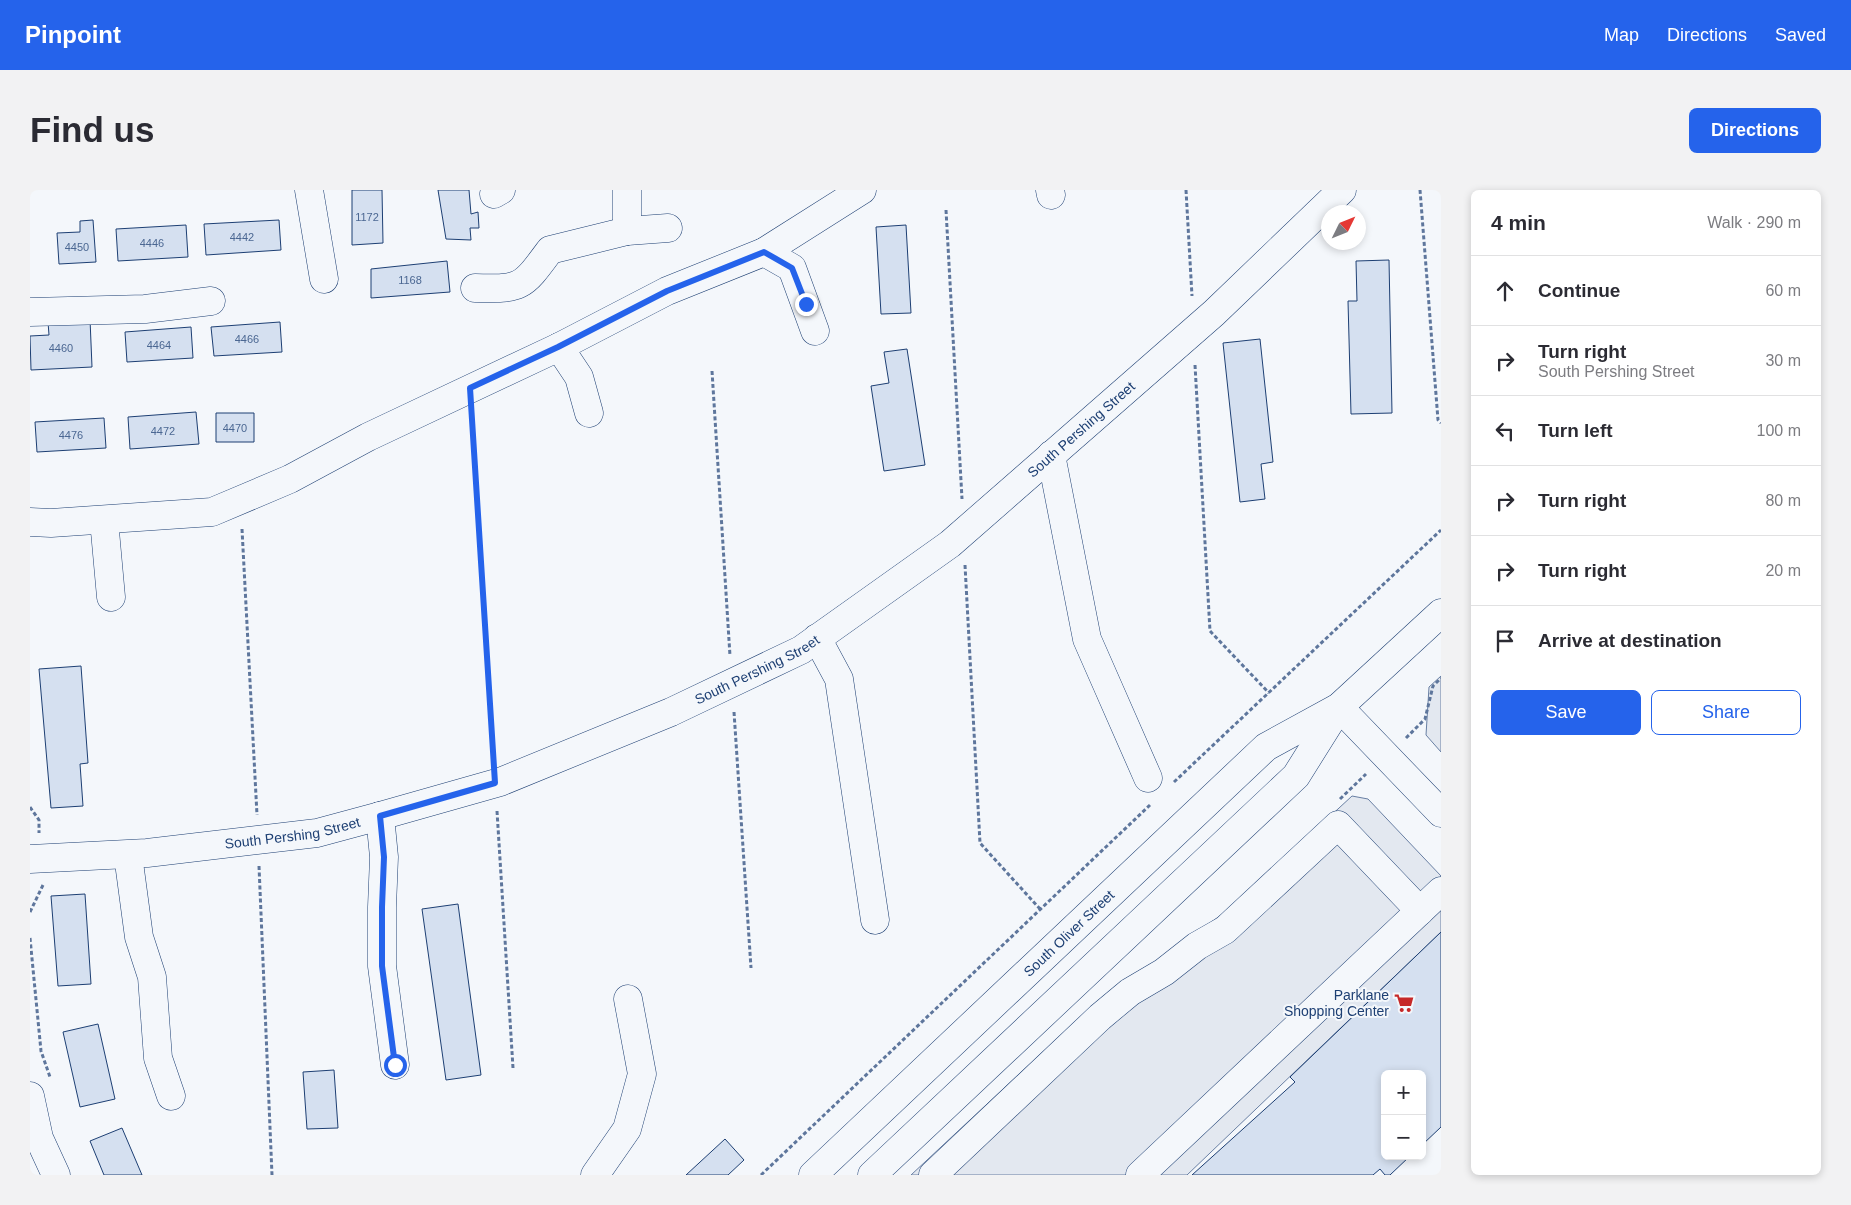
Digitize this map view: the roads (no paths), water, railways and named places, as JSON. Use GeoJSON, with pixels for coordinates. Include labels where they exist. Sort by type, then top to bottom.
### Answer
{"type":"FeatureCollection","features":[{"type":"Feature","properties":{"kind":"street"},"geometry":{"type":"LineString","coordinates":[[309,190],[324,280]]}},
{"type":"Feature","properties":{"kind":"street"},"geometry":{"type":"LineString","coordinates":[[627,190],[627,231]]}},
{"type":"Feature","properties":{"kind":"street"},"geometry":{"type":"LineString","coordinates":[[30,522],[51,523],[212,512],[290,479],[368,436],[558,347],[667,291],[764,252],[862,190]]}},
{"type":"Feature","properties":{"kind":"street","name":"South Pershing Street"},"geometry":{"type":"LineString","coordinates":[[34,848],[128,854],[317,833],[495,783],[671,712],[801,650],[964,532],[1194,331],[1342,190]]}},
{"type":"Feature","properties":{"kind":"street"},"geometry":{"type":"LineString","coordinates":[[475,288],[504,289],[527,281],[550,250],[627,231],[668,228]]}},
{"type":"Feature","properties":{"kind":"street"},"geometry":{"type":"LineString","coordinates":[[764,252],[792,268],[815,331]]}},
{"type":"Feature","properties":{"kind":"street"},"geometry":{"type":"LineString","coordinates":[[30,312],[145,309],[211,301]]}},
{"type":"Feature","properties":{"kind":"street"},"geometry":{"type":"LineString","coordinates":[[558,347],[579,377],[589,413]]}},
{"type":"Feature","properties":{"kind":"street"},"geometry":{"type":"LineString","coordinates":[[1051,455],[1087,639],[1157,789]]}},
{"type":"Feature","properties":{"kind":"street"},"geometry":{"type":"LineString","coordinates":[[104,520],[111,597]]}},
{"type":"Feature","properties":{"kind":"street","name":"South Oliver Street"},"geometry":{"type":"LineString","coordinates":[[813,1175],[1266,748],[1339,707],[1441,613]]}},
{"type":"Feature","properties":{"kind":"street"},"geometry":{"type":"LineString","coordinates":[[817,638],[839,679],[875,920]]}},
{"type":"Feature","properties":{"kind":"street"},"geometry":{"type":"LineString","coordinates":[[1339,707],[1441,813]]}},
{"type":"Feature","properties":{"kind":"street","name":"South Oliver Street"},"geometry":{"type":"LineString","coordinates":[[872,1175],[1296,776],[1339,707]]}},
{"type":"Feature","properties":{"kind":"street"},"geometry":{"type":"LineString","coordinates":[[380,816],[384,857],[382,966],[395,1065]]}},
{"type":"Feature","properties":{"kind":"street"},"geometry":{"type":"LineString","coordinates":[[933,1175],[1100,1017],[1130,992],[1164,972],[1196,946],[1225,930],[1338,825],[1420,911]]}},
{"type":"Feature","properties":{"kind":"street"},"geometry":{"type":"LineString","coordinates":[[128,854],[139,937],[152,977],[158,1058],[171,1096]]}},
{"type":"Feature","properties":{"kind":"street"},"geometry":{"type":"LineString","coordinates":[[1140,1175],[1441,891]]}},
{"type":"Feature","properties":{"kind":"street"},"geometry":{"type":"LineString","coordinates":[[595,1175],[627,1129],[642,1074],[628,999]]}},
{"type":"Feature","properties":{"kind":"street"},"geometry":{"type":"LineString","coordinates":[[41,1091],[40,1138],[56,1175]]}},
{"type":"Feature","properties":{"kind":"place","name":"Parklane Shopping Center"},"geometry":{"type":"Point","coordinates":[1404,1003]}}]}
